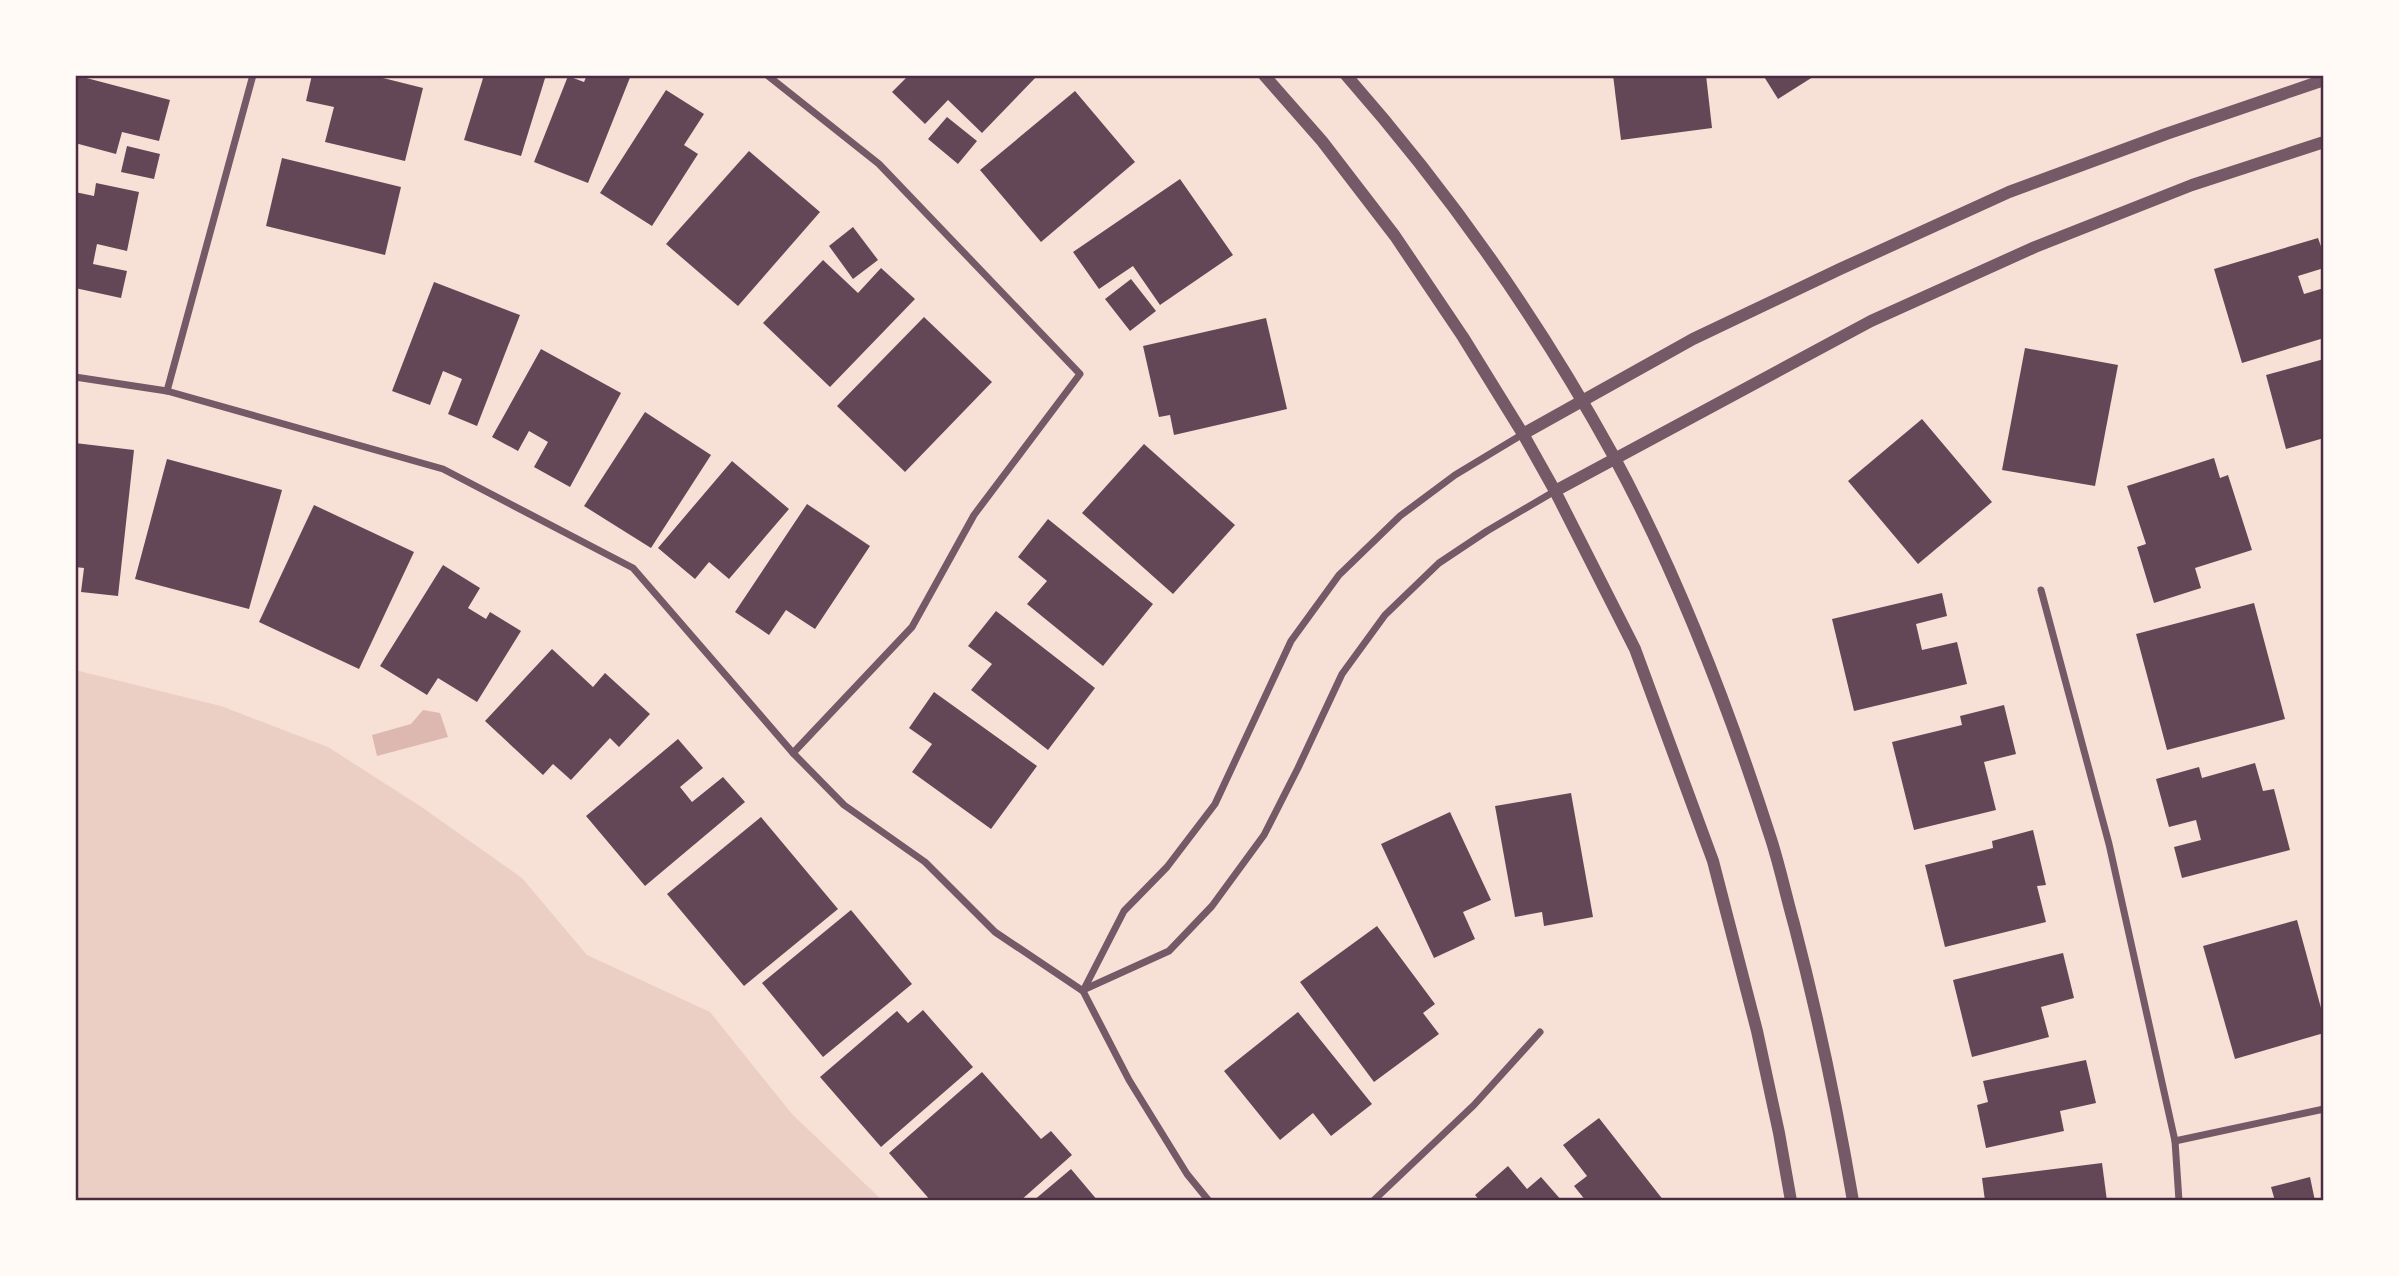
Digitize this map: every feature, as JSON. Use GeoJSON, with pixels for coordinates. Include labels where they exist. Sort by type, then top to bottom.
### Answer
{"type":"FeatureCollection","features":[{"type":"Feature","properties":{"kind":"street"},"geometry":{"type":"LineString","coordinates":[[167,391],[253,75]]}},
{"type":"Feature","properties":{"kind":"street"},"geometry":{"type":"LineString","coordinates":[[767,75],[879,164],[1080,374],[974,515],[912,627],[793,753]]}},
{"type":"Feature","properties":{"kind":"street"},"geometry":{"type":"LineString","coordinates":[[1264,75],[1322,141],[1395,236],[1463,337],[1555,491],[1634,649],[1713,861],[1757,1031],[1791,1201]]}},
{"type":"Feature","properties":{"kind":"street"},"geometry":{"type":"LineString","coordinates":[[1346,75],[1462,221],[1524,307],[1615,459],[1660,551],[1731,723],[1772,841],[1819,1017],[1853,1201]]}},
{"type":"Feature","properties":{"kind":"street"},"geometry":{"type":"LineString","coordinates":[[1083,990],[1124,911],[1167,867],[1214,804],[1291,641],[1339,575],[1400,516],[1455,475],[1693,339],[2009,192],[2324,80]]}},
{"type":"Feature","properties":{"kind":"street"},"geometry":{"type":"LineString","coordinates":[[1083,990],[1168,951],[1212,906],[1264,835],[1342,674],[1385,615],[1439,563],[1555,491],[1871,321],[2010,258],[2192,185],[2324,142]]}},
{"type":"Feature","properties":{"kind":"street"},"geometry":{"type":"LineString","coordinates":[[75,377],[167,391],[443,469],[633,568],[793,753],[844,806],[925,862],[995,932],[1083,990],[1129,1080],[1187,1174],[1209,1201]]}},
{"type":"Feature","properties":{"kind":"street"},"geometry":{"type":"LineString","coordinates":[[2041,590],[2109,844],[2175,1141],[2179,1201]]}},
{"type":"Feature","properties":{"kind":"street"},"geometry":{"type":"LineString","coordinates":[[1373,1201],[1474,1105],[1540,1032]]}},
{"type":"Feature","properties":{"kind":"street"},"geometry":{"type":"LineString","coordinates":[[2175,1141],[2324,1109]]}},
{"type":"Feature","properties":{"kind":"shaded area"},"geometry":{"type":"Polygon","coordinates":[[[75,670],[221,706],[328,747],[420,806],[522,878],[587,955],[710,1012],[792,1114],[883,1201],[75,1201],[75,670]]]}},
{"type":"Feature","properties":{"kind":"shaded area"},"geometry":{"type":"Polygon","coordinates":[[[423,710],[440,713],[448,737],[377,756],[372,735],[411,724],[423,710]]]}},
{"type":"Feature","properties":{"kind":"building"},"geometry":{"type":"Polygon","coordinates":[[[75,75],[170,100],[159,141],[122,132],[116,154],[75,143],[75,75]]]}},
{"type":"Feature","properties":{"kind":"building"},"geometry":{"type":"Polygon","coordinates":[[[312,75],[371,75],[423,88],[405,161],[325,142],[334,107],[306,101],[312,75]]]}},
{"type":"Feature","properties":{"kind":"building"},"geometry":{"type":"Polygon","coordinates":[[[484,75],[546,75],[521,156],[464,140],[484,75]]]}},
{"type":"Feature","properties":{"kind":"building"},"geometry":{"type":"Polygon","coordinates":[[[587,75],[631,75],[588,183],[534,162],[568,76],[584,82],[587,75]]]}},
{"type":"Feature","properties":{"kind":"building"},"geometry":{"type":"Polygon","coordinates":[[[909,75],[1038,75],[982,133],[948,100],[925,124],[892,92],[909,75]]]}},
{"type":"Feature","properties":{"kind":"building"},"geometry":{"type":"Polygon","coordinates":[[[1613,75],[1706,75],[1712,128],[1621,140],[1613,75]]]}},
{"type":"Feature","properties":{"kind":"building"},"geometry":{"type":"Polygon","coordinates":[[[1763,75],[1816,75],[1778,99],[1763,75]]]}},
{"type":"Feature","properties":{"kind":"building"},"geometry":{"type":"Polygon","coordinates":[[[666,90],[704,114],[684,145],[698,154],[652,226],[600,193],[666,90]]]}},
{"type":"Feature","properties":{"kind":"building"},"geometry":{"type":"Polygon","coordinates":[[[1075,91],[1135,162],[1041,242],[980,170],[1075,91]]]}},
{"type":"Feature","properties":{"kind":"building"},"geometry":{"type":"Polygon","coordinates":[[[947,117],[977,141],[958,164],[928,139],[947,117]]]}},
{"type":"Feature","properties":{"kind":"building"},"geometry":{"type":"Polygon","coordinates":[[[127,146],[160,154],[154,179],[121,172],[127,146]]]}},
{"type":"Feature","properties":{"kind":"building"},"geometry":{"type":"Polygon","coordinates":[[[749,151],[820,212],[738,306],[666,244],[749,151]]]}},
{"type":"Feature","properties":{"kind":"building"},"geometry":{"type":"Polygon","coordinates":[[[282,158],[401,187],[385,255],[266,226],[282,158]]]}},
{"type":"Feature","properties":{"kind":"building"},"geometry":{"type":"Polygon","coordinates":[[[1180,179],[1233,255],[1160,305],[1133,266],[1099,289],[1073,252],[1180,179]]]}},
{"type":"Feature","properties":{"kind":"building"},"geometry":{"type":"Polygon","coordinates":[[[96,183],[139,192],[127,251],[97,244],[93,264],[127,271],[121,298],[75,288],[75,192],[94,196],[96,183]]]}},
{"type":"Feature","properties":{"kind":"building"},"geometry":{"type":"Polygon","coordinates":[[[853,227],[878,260],[853,279],[829,246],[853,227]]]}},
{"type":"Feature","properties":{"kind":"building"},"geometry":{"type":"Polygon","coordinates":[[[2318,238],[2324,255],[2324,268],[2298,276],[2304,294],[2324,288],[2324,338],[2242,363],[2214,269],[2318,238]]]}},
{"type":"Feature","properties":{"kind":"building"},"geometry":{"type":"Polygon","coordinates":[[[823,260],[858,293],[881,268],[915,299],[830,387],[763,323],[823,260]]]}},
{"type":"Feature","properties":{"kind":"building"},"geometry":{"type":"Polygon","coordinates":[[[1131,279],[1156,311],[1130,331],[1105,299],[1131,279]]]}},
{"type":"Feature","properties":{"kind":"building"},"geometry":{"type":"Polygon","coordinates":[[[434,282],[520,315],[477,426],[448,414],[462,379],[443,371],[430,405],[392,391],[434,282]]]}},
{"type":"Feature","properties":{"kind":"building"},"geometry":{"type":"Polygon","coordinates":[[[924,317],[992,382],[905,472],[837,406],[924,317]]]}},
{"type":"Feature","properties":{"kind":"building"},"geometry":{"type":"Polygon","coordinates":[[[1266,318],[1287,409],[1174,435],[1170,415],[1159,417],[1143,346],[1266,318]]]}},
{"type":"Feature","properties":{"kind":"building"},"geometry":{"type":"Polygon","coordinates":[[[2025,348],[2118,365],[2095,486],[2002,470],[2025,348]]]}},
{"type":"Feature","properties":{"kind":"building"},"geometry":{"type":"Polygon","coordinates":[[[541,349],[621,393],[570,487],[534,467],[548,442],[529,431],[518,451],[492,437],[541,349]]]}},
{"type":"Feature","properties":{"kind":"building"},"geometry":{"type":"Polygon","coordinates":[[[2324,359],[2324,438],[2286,449],[2266,375],[2324,359]]]}},
{"type":"Feature","properties":{"kind":"building"},"geometry":{"type":"Polygon","coordinates":[[[645,412],[711,455],[651,548],[584,506],[645,412]]]}},
{"type":"Feature","properties":{"kind":"building"},"geometry":{"type":"Polygon","coordinates":[[[1922,419],[1992,502],[1918,564],[1848,481],[1922,419]]]}},
{"type":"Feature","properties":{"kind":"building"},"geometry":{"type":"Polygon","coordinates":[[[75,443],[134,450],[118,596],[81,592],[84,568],[75,567],[75,443]]]}},
{"type":"Feature","properties":{"kind":"building"},"geometry":{"type":"Polygon","coordinates":[[[1144,444],[1235,525],[1173,594],[1082,513],[1144,444]]]}},
{"type":"Feature","properties":{"kind":"building"},"geometry":{"type":"Polygon","coordinates":[[[2214,458],[2220,478],[2228,475],[2252,550],[2195,568],[2201,588],[2154,603],[2137,547],[2146,544],[2127,486],[2214,458]]]}},
{"type":"Feature","properties":{"kind":"building"},"geometry":{"type":"Polygon","coordinates":[[[167,459],[282,490],[249,609],[135,579],[167,459]]]}},
{"type":"Feature","properties":{"kind":"building"},"geometry":{"type":"Polygon","coordinates":[[[732,461],[789,509],[729,579],[709,562],[695,579],[658,548],[732,461]]]}},
{"type":"Feature","properties":{"kind":"building"},"geometry":{"type":"Polygon","coordinates":[[[807,504],[870,546],[815,629],[786,610],[769,635],[735,612],[807,504]]]}},
{"type":"Feature","properties":{"kind":"building"},"geometry":{"type":"Polygon","coordinates":[[[314,505],[414,552],[359,669],[259,622],[314,505]]]}},
{"type":"Feature","properties":{"kind":"building"},"geometry":{"type":"Polygon","coordinates":[[[1048,519],[1153,604],[1103,666],[1027,604],[1047,581],[1018,557],[1048,519]]]}},
{"type":"Feature","properties":{"kind":"building"},"geometry":{"type":"Polygon","coordinates":[[[443,565],[480,588],[468,608],[486,619],[490,612],[521,631],[477,702],[438,678],[427,695],[380,666],[443,565]]]}},
{"type":"Feature","properties":{"kind":"building"},"geometry":{"type":"Polygon","coordinates":[[[1942,593],[1947,616],[1916,624],[1922,650],[1957,642],[1967,684],[1854,711],[1832,619],[1942,593]]]}},
{"type":"Feature","properties":{"kind":"building"},"geometry":{"type":"Polygon","coordinates":[[[2254,603],[2285,719],[2167,750],[2136,634],[2254,603]]]}},
{"type":"Feature","properties":{"kind":"building"},"geometry":{"type":"Polygon","coordinates":[[[996,611],[1095,688],[1048,750],[971,690],[992,664],[968,646],[996,611]]]}},
{"type":"Feature","properties":{"kind":"building"},"geometry":{"type":"Polygon","coordinates":[[[552,649],[593,687],[605,673],[650,714],[619,747],[610,738],[571,780],[553,764],[543,775],[485,721],[552,649]]]}},
{"type":"Feature","properties":{"kind":"building"},"geometry":{"type":"Polygon","coordinates":[[[934,692],[1037,766],[991,829],[912,772],[932,744],[909,728],[934,692]]]}},
{"type":"Feature","properties":{"kind":"building"},"geometry":{"type":"Polygon","coordinates":[[[2004,705],[2016,754],[1984,762],[1996,810],[1914,830],[1892,742],[1962,725],[1960,716],[2004,705]]]}},
{"type":"Feature","properties":{"kind":"building"},"geometry":{"type":"Polygon","coordinates":[[[678,739],[703,768],[680,787],[692,802],[723,777],[745,802],[645,886],[586,816],[678,739]]]}},
{"type":"Feature","properties":{"kind":"building"},"geometry":{"type":"Polygon","coordinates":[[[2255,763],[2263,791],[2274,789],[2290,850],[2182,878],[2174,847],[2201,840],[2196,820],[2169,827],[2156,779],[2199,767],[2202,778],[2255,763]]]}},
{"type":"Feature","properties":{"kind":"building"},"geometry":{"type":"Polygon","coordinates":[[[1571,793],[1593,917],[1544,926],[1542,912],[1515,917],[1495,806],[1571,793]]]}},
{"type":"Feature","properties":{"kind":"building"},"geometry":{"type":"Polygon","coordinates":[[[1450,812],[1491,900],[1463,912],[1475,939],[1434,958],[1381,844],[1450,812]]]}},
{"type":"Feature","properties":{"kind":"building"},"geometry":{"type":"Polygon","coordinates":[[[761,817],[838,909],[744,986],[667,894],[761,817]]]}},
{"type":"Feature","properties":{"kind":"building"},"geometry":{"type":"Polygon","coordinates":[[[2033,830],[2046,885],[2037,886],[2046,922],[1945,947],[1925,865],[1993,848],[1992,841],[2033,830]]]}},
{"type":"Feature","properties":{"kind":"building"},"geometry":{"type":"Polygon","coordinates":[[[851,910],[912,984],[823,1057],[762,983],[851,910]]]}},
{"type":"Feature","properties":{"kind":"building"},"geometry":{"type":"Polygon","coordinates":[[[2297,920],[2324,1019],[2324,1033],[2235,1059],[2203,946],[2297,920]]]}},
{"type":"Feature","properties":{"kind":"building"},"geometry":{"type":"Polygon","coordinates":[[[1377,926],[1435,1004],[1423,1013],[1439,1034],[1374,1082],[1300,982],[1377,926]]]}},
{"type":"Feature","properties":{"kind":"building"},"geometry":{"type":"Polygon","coordinates":[[[2063,953],[2074,998],[2041,1007],[2049,1037],[1972,1057],[1953,980],[2063,953]]]}},
{"type":"Feature","properties":{"kind":"building"},"geometry":{"type":"Polygon","coordinates":[[[923,1010],[973,1067],[881,1147],[820,1077],[897,1011],[908,1023],[923,1010]]]}},
{"type":"Feature","properties":{"kind":"building"},"geometry":{"type":"Polygon","coordinates":[[[1298,1012],[1372,1104],[1331,1136],[1313,1113],[1280,1140],[1224,1071],[1298,1012]]]}},
{"type":"Feature","properties":{"kind":"building"},"geometry":{"type":"Polygon","coordinates":[[[2086,1060],[2096,1103],[2060,1111],[2064,1131],[1986,1148],[1977,1105],[1988,1102],[1983,1081],[2086,1060]]]}},
{"type":"Feature","properties":{"kind":"building"},"geometry":{"type":"Polygon","coordinates":[[[982,1072],[1041,1139],[1051,1131],[1072,1155],[1020,1201],[931,1201],[889,1153],[982,1072]]]}},
{"type":"Feature","properties":{"kind":"building"},"geometry":{"type":"Polygon","coordinates":[[[1599,1118],[1664,1201],[1586,1201],[1574,1186],[1587,1176],[1563,1145],[1599,1118]]]}},
{"type":"Feature","properties":{"kind":"building"},"geometry":{"type":"Polygon","coordinates":[[[2102,1163],[2107,1201],[1985,1201],[1982,1178],[2102,1163]]]}},
{"type":"Feature","properties":{"kind":"building"},"geometry":{"type":"Polygon","coordinates":[[[1508,1166],[1527,1189],[1541,1177],[1562,1201],[1480,1201],[1475,1195],[1508,1166]]]}},
{"type":"Feature","properties":{"kind":"building"},"geometry":{"type":"Polygon","coordinates":[[[1071,1169],[1098,1201],[1033,1201],[1071,1169]]]}},
{"type":"Feature","properties":{"kind":"building"},"geometry":{"type":"Polygon","coordinates":[[[2310,1177],[2315,1201],[2275,1201],[2271,1187],[2310,1177]]]}}]}
